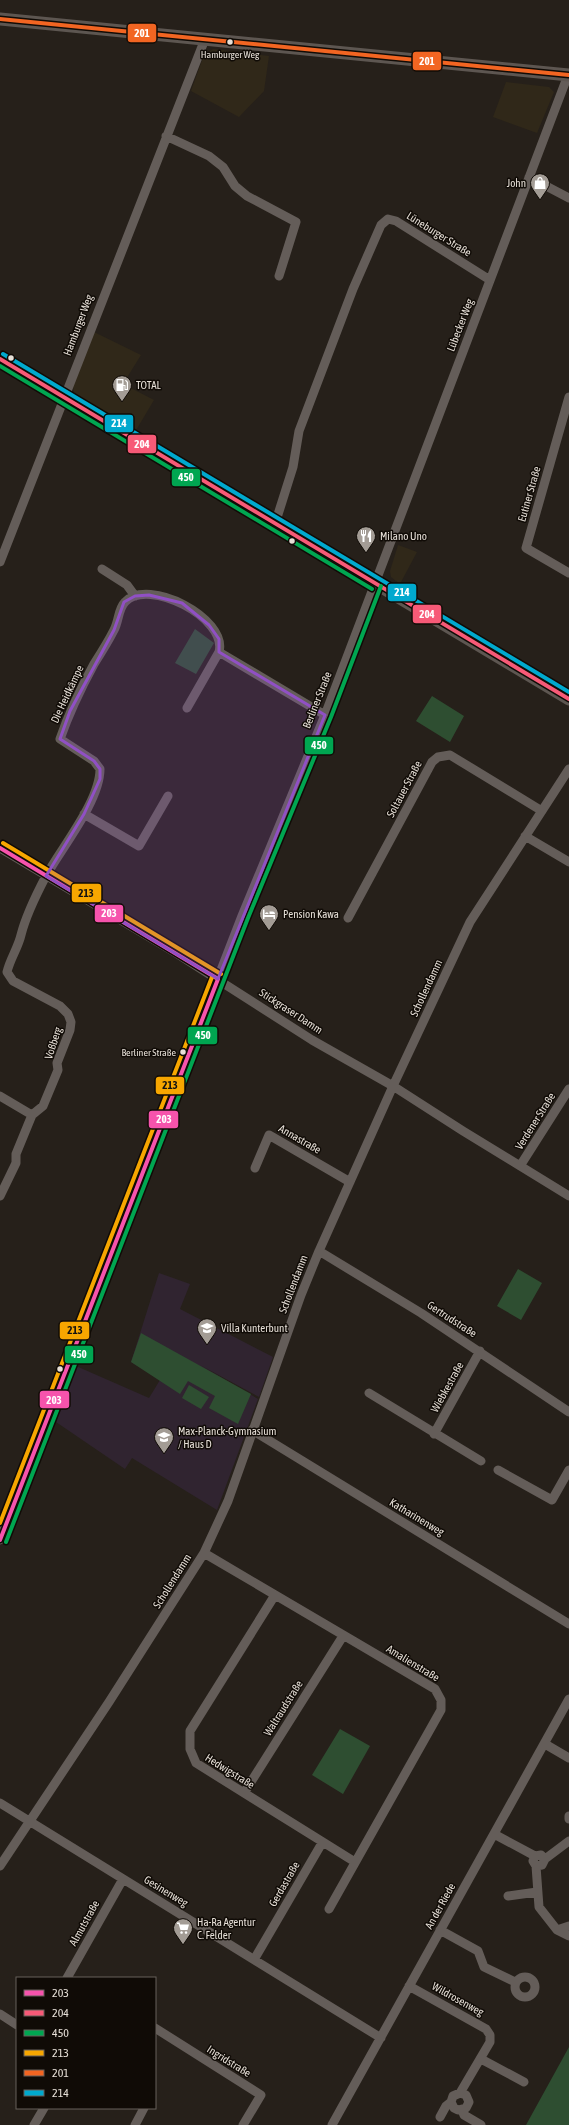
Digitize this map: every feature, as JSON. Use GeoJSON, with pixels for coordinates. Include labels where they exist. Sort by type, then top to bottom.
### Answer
{"type":"FeatureCollection","features":[{"type":"Feature","properties":{"kind":"main road"},"geometry":{"type":"LineString","coordinates":[[0,19],[568,75]]}},
{"type":"Feature","properties":{"kind":"main road"},"geometry":{"type":"LineString","coordinates":[[0,359],[569,699]]}},
{"type":"Feature","properties":{"kind":"street","name":"Hamburger Weg"},"geometry":{"type":"LineString","coordinates":[[0,562],[63,397],[204,39]]}},
{"type":"Feature","properties":{"kind":"street","name":"Lübecker Weg"},"geometry":{"type":"LineString","coordinates":[[375,584],[568,75]]}},
{"type":"Feature","properties":{"kind":"street"},"geometry":{"type":"LineString","coordinates":[[166,136],[209,156],[223,167],[235,186],[247,196],[296,222],[279,276]]}},
{"type":"Feature","properties":{"kind":"street"},"geometry":{"type":"LineString","coordinates":[[529,177],[569,198]]}},
{"type":"Feature","properties":{"kind":"street","name":"Lüneburger Straße"},"geometry":{"type":"LineString","coordinates":[[276,524],[292,475],[299,431],[353,289],[381,225],[388,219],[396,221],[490,280]]}},
{"type":"Feature","properties":{"kind":"street","name":"Eutiner Straße"},"geometry":{"type":"LineString","coordinates":[[569,397],[526,548],[569,573]]}},
{"type":"Feature","properties":{"kind":"street"},"geometry":{"type":"LineString","coordinates":[[102,569],[127,585],[135,596],[168,598],[191,608],[201,616],[215,633],[221,646],[219,652],[186,708]]}},
{"type":"Feature","properties":{"kind":"street","name":"Berliner Straße"},"geometry":{"type":"LineString","coordinates":[[0,1540],[218,979],[325,715],[375,584]]}},
{"type":"Feature","properties":{"kind":"street","name":"Die Heidkämpe"},"geometry":{"type":"LineString","coordinates":[[46,876],[84,814],[100,779],[100,769],[94,761],[60,739],[70,711],[114,630],[124,602],[135,596]]}},
{"type":"Feature","properties":{"kind":"street"},"geometry":{"type":"LineString","coordinates":[[219,652],[325,715]]}},
{"type":"Feature","properties":{"kind":"street","name":"Soltauer Straße"},"geometry":{"type":"LineString","coordinates":[[348,918],[432,762],[438,757],[450,755],[542,811]]}},
{"type":"Feature","properties":{"kind":"street","name":"Schollendamm"},"geometry":{"type":"LineString","coordinates":[[0,1866],[109,1702],[204,1552],[228,1500],[252,1430],[319,1251],[470,922],[569,769]]}},
{"type":"Feature","properties":{"kind":"street"},"geometry":{"type":"LineString","coordinates":[[84,814],[139,846],[168,796]]}},
{"type":"Feature","properties":{"kind":"street"},"geometry":{"type":"LineString","coordinates":[[525,836],[569,862]]}},
{"type":"Feature","properties":{"kind":"street","name":"Stickgraser Damm"},"geometry":{"type":"LineString","coordinates":[[0,848],[218,979],[312,1040],[394,1086],[569,1196]]}},
{"type":"Feature","properties":{"kind":"street","name":"Voßberg"},"geometry":{"type":"LineString","coordinates":[[0,1196],[16,1163],[16,1154],[32,1115],[43,1106],[58,1070],[57,1063],[70,1030],[71,1022],[68,1014],[60,1006],[13,981],[3,971],[21,935],[22,926],[46,876]]}},
{"type":"Feature","properties":{"kind":"street","name":"Verdener Straße"},"geometry":{"type":"LineString","coordinates":[[520,1166],[569,1089]]}},
{"type":"Feature","properties":{"kind":"street"},"geometry":{"type":"LineString","coordinates":[[0,1096],[32,1115]]}},
{"type":"Feature","properties":{"kind":"street","name":"Annastraße"},"geometry":{"type":"LineString","coordinates":[[254,1168],[269,1135],[350,1182]]}},
{"type":"Feature","properties":{"kind":"street","name":"Gertrudstraße"},"geometry":{"type":"LineString","coordinates":[[319,1251],[480,1351],[569,1412]]}},
{"type":"Feature","properties":{"kind":"street","name":"Wiebkestraße"},"geometry":{"type":"LineString","coordinates":[[434,1434],[480,1351]]}},
{"type":"Feature","properties":{"kind":"street"},"geometry":{"type":"LineString","coordinates":[[369,1393],[434,1434],[481,1461]]}},
{"type":"Feature","properties":{"kind":"street","name":"Katharinenweg"},"geometry":{"type":"LineString","coordinates":[[252,1430],[569,1624]]}},
{"type":"Feature","properties":{"kind":"street"},"geometry":{"type":"LineString","coordinates":[[498,1470],[552,1500],[569,1470]]}},
{"type":"Feature","properties":{"kind":"street","name":"Amalienstraße"},"geometry":{"type":"LineString","coordinates":[[204,1552],[343,1636],[435,1689],[441,1700],[441,1710],[329,1910]]}},
{"type":"Feature","properties":{"kind":"street","name":"Hedwigstraße"},"geometry":{"type":"LineString","coordinates":[[275,1595],[190,1731],[190,1749],[196,1763],[322,1843],[355,1862]]}},
{"type":"Feature","properties":{"kind":"street","name":"Waltraudstraße"},"geometry":{"type":"LineString","coordinates":[[244,1794],[343,1636]]}},
{"type":"Feature","properties":{"kind":"street","name":"An der Riede"},"geometry":{"type":"LineString","coordinates":[[332,2125],[569,1699]]}},
{"type":"Feature","properties":{"kind":"street"},"geometry":{"type":"LineString","coordinates":[[545,1744],[569,1758]]}},
{"type":"Feature","properties":{"kind":"street","name":"Gesinenweg"},"geometry":{"type":"LineString","coordinates":[[0,1803],[122,1879],[254,1958],[381,2038]]}},
{"type":"Feature","properties":{"kind":"street"},"geometry":{"type":"LineString","coordinates":[[494,1834],[535,1856],[541,1855],[544,1859]]}},
{"type":"Feature","properties":{"kind":"street"},"geometry":{"type":"LineString","coordinates":[[536,1866],[542,1865],[544,1859],[569,1841]]}},
{"type":"Feature","properties":{"kind":"street","name":"Gerdastraße"},"geometry":{"type":"LineString","coordinates":[[254,1958],[322,1843]]}},
{"type":"Feature","properties":{"kind":"street"},"geometry":{"type":"LineString","coordinates":[[535,1856],[533,1861],[536,1866],[539,1907],[557,1930],[569,1936]]}},
{"type":"Feature","properties":{"kind":"street","name":"Almutstraße"},"geometry":{"type":"LineString","coordinates":[[68,1977],[122,1879]]}},
{"type":"Feature","properties":{"kind":"street"},"geometry":{"type":"LineString","coordinates":[[508,1896],[537,1892]]}},
{"type":"Feature","properties":{"kind":"street"},"geometry":{"type":"LineString","coordinates":[[557,1930],[569,1926]]}},
{"type":"Feature","properties":{"kind":"street"},"geometry":{"type":"LineString","coordinates":[[440,1930],[478,1951],[484,1967],[515,1982]]}},
{"type":"Feature","properties":{"kind":"street","name":"Wildrosenweg"},"geometry":{"type":"LineString","coordinates":[[409,1986],[486,2029],[490,2035],[490,2042],[481,2059],[460,2093],[453,2096],[451,2102],[440,2117]]}},
{"type":"Feature","properties":{"kind":"street"},"geometry":{"type":"LineString","coordinates":[[0,2014],[16,2024]]}},
{"type":"Feature","properties":{"kind":"street","name":"Ingridstraße"},"geometry":{"type":"LineString","coordinates":[[156,2029],[261,2095],[243,2125]]}},
{"type":"Feature","properties":{"kind":"street"},"geometry":{"type":"LineString","coordinates":[[481,2059],[524,2082]]}},
{"type":"Feature","properties":{"kind":"street"},"geometry":{"type":"LineString","coordinates":[[451,2102],[454,2108],[462,2110],[466,2108],[469,2102],[466,2095],[460,2093]]}},
{"type":"Feature","properties":{"kind":"street"},"geometry":{"type":"LineString","coordinates":[[34,2125],[43,2109]]}},
{"type":"Feature","properties":{"kind":"street"},"geometry":{"type":"LineString","coordinates":[[135,2125],[143,2109]]}},
{"type":"Feature","properties":{"kind":"street"},"geometry":{"type":"LineString","coordinates":[[462,2110],[464,2115],[481,2125]]}},
{"type":"Feature","properties":{"kind":"highlighted area"},"geometry":{"type":"Polygon","coordinates":[[[149,595],[182,603],[209,625],[219,639],[219,652],[325,715],[218,979],[46,876],[84,814],[100,779],[100,769],[94,761],[60,739],[70,711],[114,630],[124,602],[135,596],[149,595]]]}},
{"type":"Feature","properties":{"kind":"shaded area"},"geometry":{"type":"Polygon","coordinates":[[[213,49],[269,56],[264,91],[239,117],[191,91],[204,55],[213,49]]]}},
{"type":"Feature","properties":{"kind":"shaded area"},"geometry":{"type":"Polygon","coordinates":[[[506,82],[549,87],[554,92],[537,133],[493,117],[506,82]]]}},
{"type":"Feature","properties":{"kind":"shaded area"},"geometry":{"type":"Polygon","coordinates":[[[94,332],[141,355],[123,384],[154,400],[135,432],[77,399],[74,393],[73,386],[94,332]]]}},
{"type":"Feature","properties":{"kind":"shaded area"},"geometry":{"type":"Polygon","coordinates":[[[398,545],[417,552],[400,584],[391,577],[390,571],[398,545]]]}},
{"type":"Feature","properties":{"kind":"shaded area"},"geometry":{"type":"Polygon","coordinates":[[[159,1273],[190,1284],[180,1309],[273,1357],[259,1397],[200,1365],[258,1399],[217,1510],[132,1458],[125,1469],[56,1422],[76,1366],[149,1398],[160,1380],[131,1362],[159,1273]]]}},
{"type":"Feature","properties":{"kind":"green space"},"geometry":{"type":"Polygon","coordinates":[[[195,629],[214,643],[196,674],[175,663],[195,629]]]}},
{"type":"Feature","properties":{"kind":"green space"},"geometry":{"type":"Polygon","coordinates":[[[432,696],[464,716],[450,742],[416,721],[432,696]]]}},
{"type":"Feature","properties":{"kind":"green space"},"geometry":{"type":"Polygon","coordinates":[[[518,1269],[542,1283],[521,1320],[497,1306],[518,1269]]]}},
{"type":"Feature","properties":{"kind":"green space"},"geometry":{"type":"Polygon","coordinates":[[[141,1333],[251,1394],[238,1424],[209,1408],[215,1396],[188,1381],[180,1394],[131,1362],[141,1333]]]}},
{"type":"Feature","properties":{"kind":"green space"},"geometry":{"type":"Polygon","coordinates":[[[189,1385],[209,1397],[201,1409],[182,1398],[189,1385]]]}},
{"type":"Feature","properties":{"kind":"green space"},"geometry":{"type":"Polygon","coordinates":[[[340,1729],[370,1746],[343,1794],[312,1775],[340,1729]]]}},
{"type":"Feature","properties":{"kind":"green space"},"geometry":{"type":"Polygon","coordinates":[[[569,2047],[569,2125],[526,2125],[569,2047]]]}},
{"type":"Feature","properties":{"kind":"transit line","name":"201"},"geometry":{"type":"LineString","coordinates":[[0,19],[569,75]]}},
{"type":"Feature","properties":{"kind":"transit line","name":"214"},"geometry":{"type":"LineString","coordinates":[[3,354],[569,692]]}},
{"type":"Feature","properties":{"kind":"transit line","name":"204"},"geometry":{"type":"LineString","coordinates":[[0,359],[569,699]]}},
{"type":"Feature","properties":{"kind":"transit line","name":"450"},"geometry":{"type":"LineString","coordinates":[[0,366],[372,589]]}},
{"type":"Feature","properties":{"kind":"transit line","name":"450"},"geometry":{"type":"LineString","coordinates":[[6,1542],[248,918],[331,717],[381,586]]}},
{"type":"Feature","properties":{"kind":"transit line","name":"213"},"geometry":{"type":"LineString","coordinates":[[3,843],[221,974]]}},
{"type":"Feature","properties":{"kind":"transit line","name":"203"},"geometry":{"type":"LineString","coordinates":[[0,848],[218,979]]}},
{"type":"Feature","properties":{"kind":"transit line","name":"213"},"geometry":{"type":"LineString","coordinates":[[0,1523],[212,977]]}},
{"type":"Feature","properties":{"kind":"transit line","name":"203"},"geometry":{"type":"LineString","coordinates":[[0,1540],[218,979]]}},
{"type":"Feature","properties":{"kind":"place","name":"Hamburger Weg"},"geometry":{"type":"Point","coordinates":[230,42]}},
{"type":"Feature","properties":{"kind":"place","name":"John"},"geometry":{"type":"Point","coordinates":[540,200]}},
{"type":"Feature","properties":{"kind":"place","name":"TOTAL"},"geometry":{"type":"Point","coordinates":[122,402]}},
{"type":"Feature","properties":{"kind":"place","name":"Milano Uno"},"geometry":{"type":"Point","coordinates":[366,553]}},
{"type":"Feature","properties":{"kind":"place","name":"Pension Kawa"},"geometry":{"type":"Point","coordinates":[269,931]}},
{"type":"Feature","properties":{"kind":"place","name":"Berliner Straße"},"geometry":{"type":"Point","coordinates":[183,1052]}},
{"type":"Feature","properties":{"kind":"place","name":"Villa Kunterbunt"},"geometry":{"type":"Point","coordinates":[207,1345]}},
{"type":"Feature","properties":{"kind":"place","name":"Max-Planck-Gymnasium / Haus D"},"geometry":{"type":"Point","coordinates":[164,1454]}},
{"type":"Feature","properties":{"kind":"place","name":"Ha-Ra Agentur C. Felder"},"geometry":{"type":"Point","coordinates":[183,1945]}}]}
